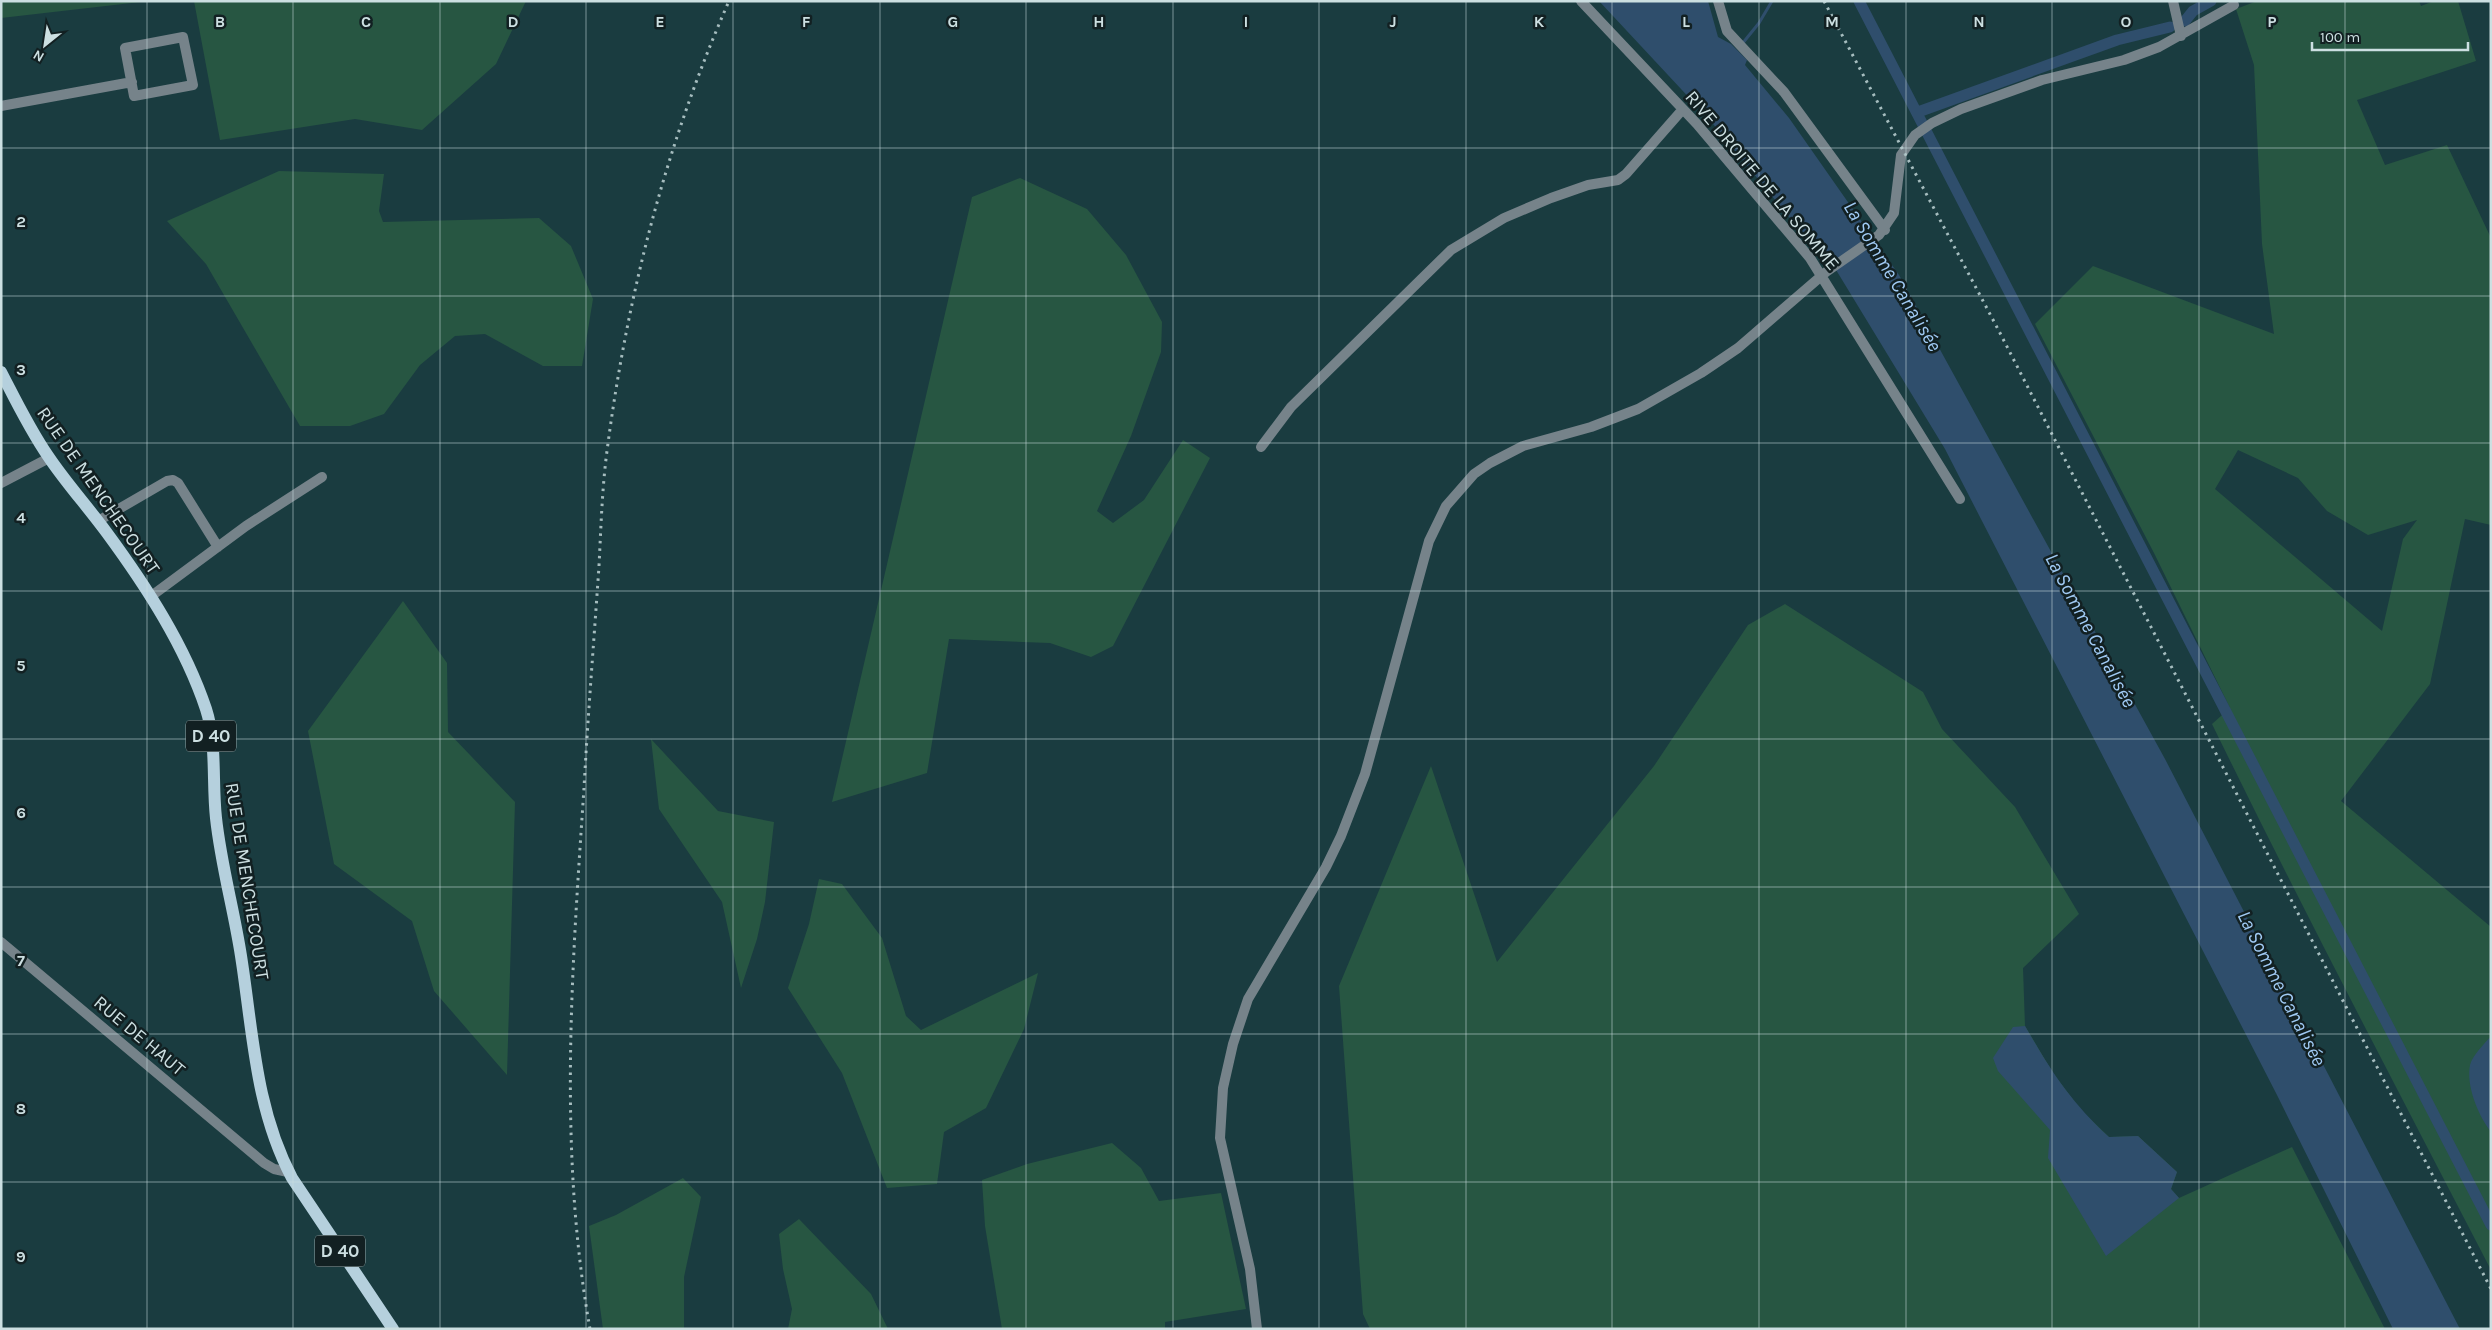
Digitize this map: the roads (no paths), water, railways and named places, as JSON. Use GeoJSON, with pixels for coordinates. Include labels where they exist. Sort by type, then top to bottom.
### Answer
{"type":"FeatureCollection","features":[{"type":"Feature","properties":{"kind":"main road","name":"RUE DE MENCHECOURT"},"geometry":{"type":"LineString","coordinates":[[1,372],[22,414],[49,458],[98,521],[150,597],[193,678],[209,722],[216,822],[240,949],[255,1067],[263,1102],[288,1172],[393,1329]]}},
{"type":"Feature","properties":{"kind":"street","name":"RIVE DROITE DE LA SOMME"},"geometry":{"type":"LineString","coordinates":[[1581,1],[1683,109],[1824,273],[1960,499]]}},
{"type":"Feature","properties":{"kind":"street"},"geometry":{"type":"LineString","coordinates":[[1718,1],[1727,31],[1784,92],[1882,233]]}},
{"type":"Feature","properties":{"kind":"street"},"geometry":{"type":"LineString","coordinates":[[2173,1],[2181,36]]}},
{"type":"Feature","properties":{"kind":"street"},"geometry":{"type":"LineString","coordinates":[[1258,1329],[1250,1269],[1220,1138],[1220,1114],[1227,1066],[1248,999],[1309,898],[1341,836],[1354,805],[1365,774],[1429,542],[1446,506],[1474,474],[1502,455],[1523,446],[1591,427],[1638,409],[1721,361],[1824,273],[1882,233],[1896,207],[1901,156],[1919,132],[1932,123],[1961,109],[2042,80],[2124,60],[2159,47],[2234,5]]}},
{"type":"Feature","properties":{"kind":"street"},"geometry":{"type":"LineString","coordinates":[[184,37],[193,85],[134,96],[132,82],[125,48],[184,37]]}},
{"type":"Feature","properties":{"kind":"street"},"geometry":{"type":"LineString","coordinates":[[1,106],[132,82]]}},
{"type":"Feature","properties":{"kind":"street"},"geometry":{"type":"LineString","coordinates":[[1260,447],[1291,407],[1452,250],[1504,218],[1551,198],[1588,185],[1618,180],[1626,174],[1683,109]]}},
{"type":"Feature","properties":{"kind":"street"},"geometry":{"type":"LineString","coordinates":[[1,483],[49,458]]}},
{"type":"Feature","properties":{"kind":"street"},"geometry":{"type":"LineString","coordinates":[[150,597],[218,547],[322,477]]}},
{"type":"Feature","properties":{"kind":"street"},"geometry":{"type":"LineString","coordinates":[[98,521],[167,481],[174,480],[178,483],[218,547]]}},
{"type":"Feature","properties":{"kind":"street","name":"RUE DE HAUT"},"geometry":{"type":"LineString","coordinates":[[1,942],[274,1169],[288,1172]]}},
{"type":"Feature","properties":{"kind":"street"},"geometry":{"type":"LineString","coordinates":[[256,1154],[271,1157],[280,1153]]}},
{"type":"Feature","properties":{"kind":"water","name":"La Somme Canalisée"},"geometry":{"type":"Polygon","coordinates":[[[1599,1],[1708,1],[1718,37],[1731,44],[1747,60],[1745,65],[1789,118],[1899,275],[2165,759],[2460,1329],[2393,1329],[2277,1095],[1945,449],[1830,260],[1789,217],[1709,119],[1599,1]]]}},
{"type":"Feature","properties":{"kind":"water"},"geometry":{"type":"Polygon","coordinates":[[[2025,1026],[2062,1085],[2095,1124],[2109,1137],[2138,1136],[2177,1172],[2171,1189],[2179,1198],[2106,1256],[2048,1158],[2050,1130],[1998,1071],[1993,1058],[2013,1027],[2025,1026]]]}},
{"type":"Feature","properties":{"kind":"water"},"geometry":{"type":"Polygon","coordinates":[[[2491,1036],[2491,1132],[2474,1100],[2469,1073],[2473,1058],[2491,1036]]]}},
{"type":"Feature","properties":{"kind":"waterway"},"geometry":{"type":"LineString","coordinates":[[1742,44],[1759,23],[1772,1]]}},
{"type":"Feature","properties":{"kind":"waterway"},"geometry":{"type":"LineString","coordinates":[[1859,1],[2491,1225]]}},
{"type":"Feature","properties":{"kind":"waterway"},"geometry":{"type":"LineString","coordinates":[[2185,21],[2193,11],[2211,1]]}},
{"type":"Feature","properties":{"kind":"waterway"},"geometry":{"type":"LineString","coordinates":[[1918,112],[2117,40],[2170,27]]}},
{"type":"Feature","properties":{"kind":"railway"},"geometry":{"type":"LineString","coordinates":[[590,1329],[580,1262],[574,1194],[570,1059],[575,924],[605,465],[615,393],[626,335],[652,222],[686,110],[706,55],[729,1]]}},
{"type":"Feature","properties":{"kind":"railway"},"geometry":{"type":"LineString","coordinates":[[1824,1],[2000,333],[2491,1289]]}}]}
